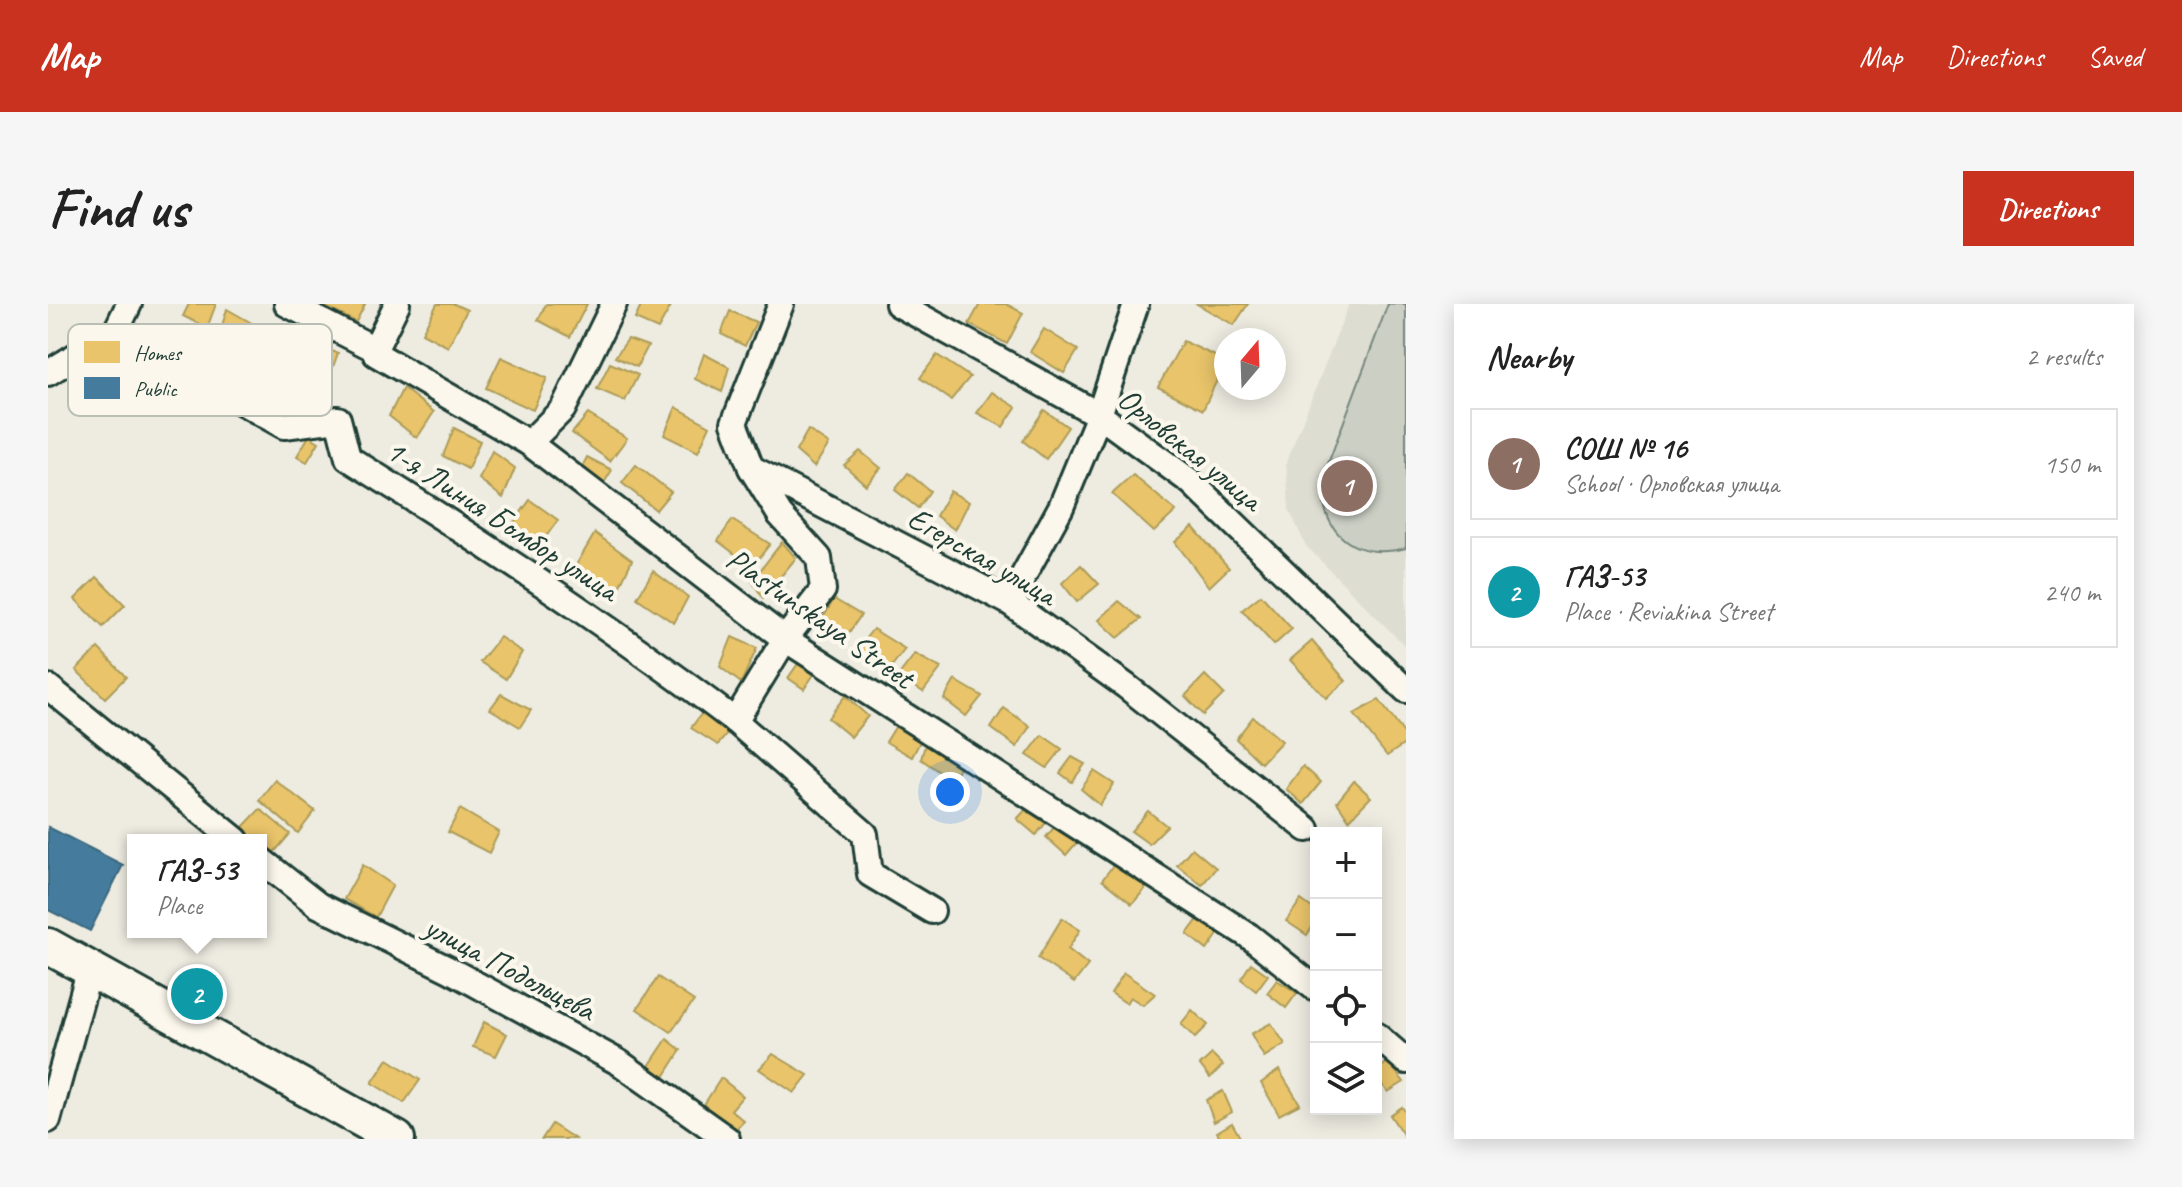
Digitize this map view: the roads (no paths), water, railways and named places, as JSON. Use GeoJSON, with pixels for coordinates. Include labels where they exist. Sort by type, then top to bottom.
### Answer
{"type":"FeatureCollection","features":[{"type":"Feature","properties":{"kind":"main road"},"geometry":{"type":"LineString","coordinates":[[48,946],[397,1139]]}},
{"type":"Feature","properties":{"kind":"street"},"geometry":{"type":"LineString","coordinates":[[119,324],[129,304]]}},
{"type":"Feature","properties":{"kind":"street","name":"Plastunskaya Street"},"geometry":{"type":"LineString","coordinates":[[287,304],[326,324]]}},
{"type":"Feature","properties":{"kind":"street"},"geometry":{"type":"LineString","coordinates":[[375,349],[397,304]]}},
{"type":"Feature","properties":{"kind":"street"},"geometry":{"type":"LineString","coordinates":[[529,443],[563,409],[614,304]]}},
{"type":"Feature","properties":{"kind":"street"},"geometry":{"type":"LineString","coordinates":[[781,304],[734,423],[751,468],[780,515],[819,558],[823,590],[785,639],[735,721],[865,834],[870,874],[932,911]]}},
{"type":"Feature","properties":{"kind":"street","name":"Орловская улица"},"geometry":{"type":"LineString","coordinates":[[898,304],[1099,415],[1191,482],[1406,690]]}},
{"type":"Feature","properties":{"kind":"street"},"geometry":{"type":"LineString","coordinates":[[1009,602],[1061,507],[1099,415],[1136,304]]}},
{"type":"Feature","properties":{"kind":"street","name":"Plastunskaya Street"},"geometry":{"type":"LineString","coordinates":[[332,327],[375,349],[376,354],[529,443],[785,639],[1249,936],[1310,984]]}},
{"type":"Feature","properties":{"kind":"street"},"geometry":{"type":"LineString","coordinates":[[48,373],[68,361]]}},
{"type":"Feature","properties":{"kind":"street","name":"1-я Линия Бомбор улица"},"geometry":{"type":"LineString","coordinates":[[266,416],[284,426],[338,419],[348,458],[495,550],[639,648],[735,721]]}},
{"type":"Feature","properties":{"kind":"street","name":"Егерская улица"},"geometry":{"type":"LineString","coordinates":[[751,468],[1009,602],[1126,686],[1307,829]]}},
{"type":"Feature","properties":{"kind":"street"},"geometry":{"type":"LineString","coordinates":[[48,687],[229,834]]}},
{"type":"Feature","properties":{"kind":"street","name":"улица Подольцева"},"geometry":{"type":"LineString","coordinates":[[267,865],[318,905],[450,970],[620,1063],[727,1139]]}},
{"type":"Feature","properties":{"kind":"street"},"geometry":{"type":"LineString","coordinates":[[48,1120],[90,968]]}},
{"type":"Feature","properties":{"kind":"street"},"geometry":{"type":"LineString","coordinates":[[1382,1040],[1406,1061]]}},
{"type":"Feature","properties":{"kind":"place","name":"СОШ № 16"},"geometry":{"type":"Point","coordinates":[1347,486]}},
{"type":"Feature","properties":{"kind":"place","name":"ГАЗ-53"},"geometry":{"type":"Point","coordinates":[197,994]}}]}
